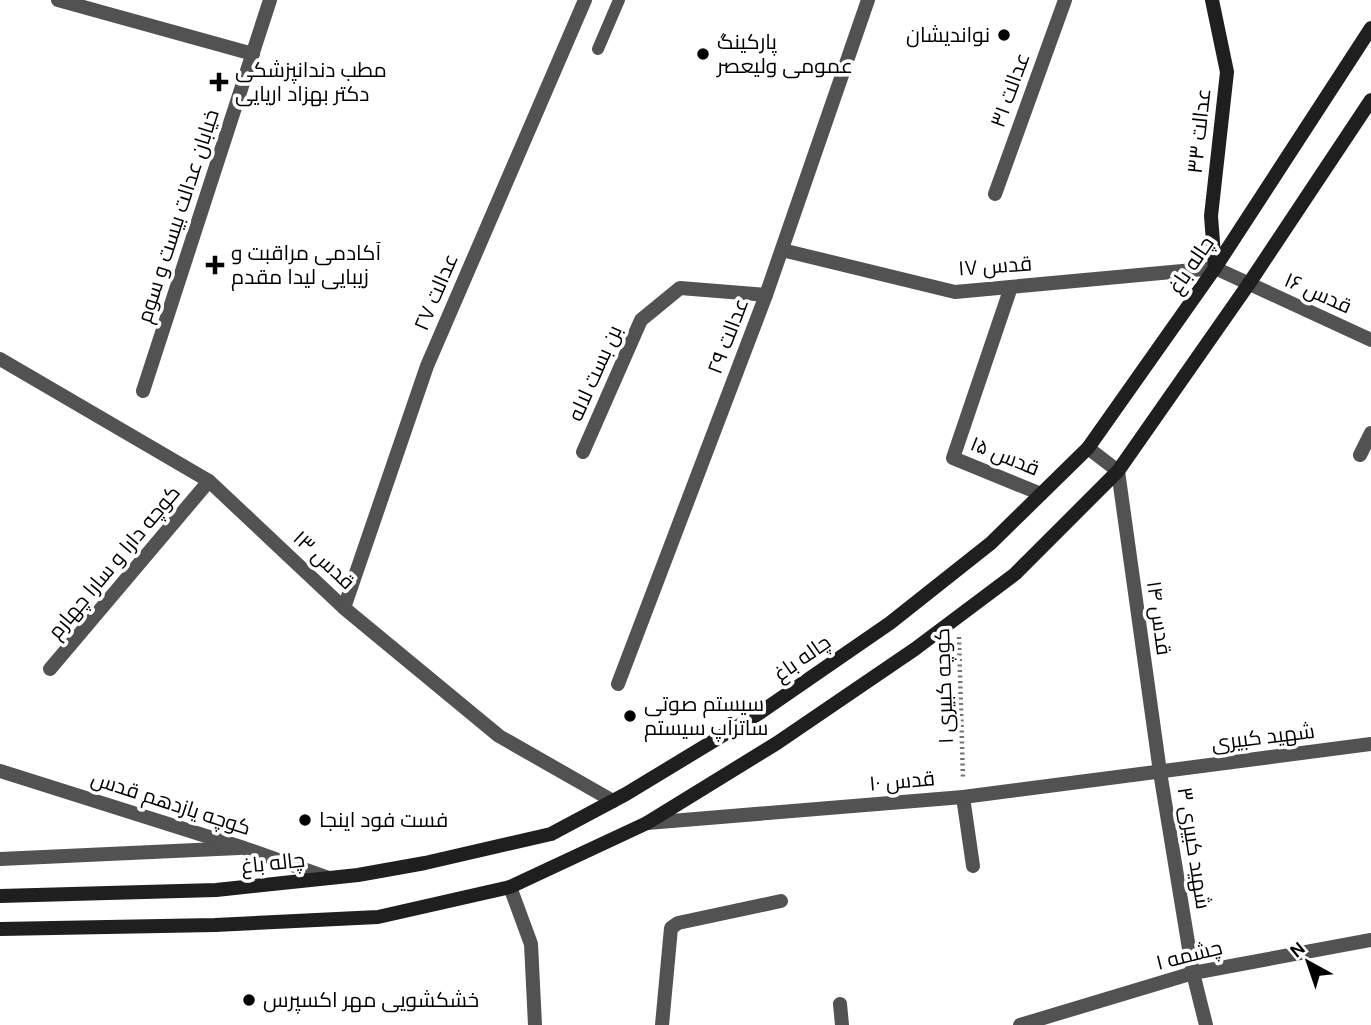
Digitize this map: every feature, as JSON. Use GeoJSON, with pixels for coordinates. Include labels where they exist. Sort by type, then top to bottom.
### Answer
{"type":"FeatureCollection","features":[{"type":"Feature","properties":{"kind":"main road","name":"عدالت ۳۳"},"geometry":{"type":"LineString","coordinates":[[1212,0],[1227,72],[1211,216],[1215,268]]}},
{"type":"Feature","properties":{"kind":"main road","name":"چاله باغ"},"geometry":{"type":"LineString","coordinates":[[0,896],[216,890],[329,878],[425,863],[551,834],[613,801],[758,714],[890,623],[990,543],[1088,448],[1215,268],[1371,28]]}},
{"type":"Feature","properties":{"kind":"main road"},"geometry":{"type":"LineString","coordinates":[[0,929],[378,917],[510,887],[647,823],[777,743],[1016,574],[1118,471],[1248,285],[1371,100]]}},
{"type":"Feature","properties":{"kind":"street"},"geometry":{"type":"LineString","coordinates":[[58,0],[253,54]]}},
{"type":"Feature","properties":{"kind":"street","name":"خیابان عدالت بیست و سوم"},"geometry":{"type":"LineString","coordinates":[[143,391],[270,0]]}},
{"type":"Feature","properties":{"kind":"street","name":"عدالت ۲۷"},"geometry":{"type":"LineString","coordinates":[[344,608],[427,366],[585,0]]}},
{"type":"Feature","properties":{"kind":"street","name":"عدالت ۲۹"},"geometry":{"type":"LineString","coordinates":[[618,684],[766,295],[868,0]]}},
{"type":"Feature","properties":{"kind":"street","name":"عدالت ۳۱"},"geometry":{"type":"LineString","coordinates":[[995,194],[1065,0]]}},
{"type":"Feature","properties":{"kind":"street","name":"قدس ۱۷"},"geometry":{"type":"LineString","coordinates":[[782,250],[955,292],[1215,268]]}},
{"type":"Feature","properties":{"kind":"street","name":"قدس ۱۶"},"geometry":{"type":"LineString","coordinates":[[1215,268],[1371,340]]}},
{"type":"Feature","properties":{"kind":"street","name":"۱۵ قدس"},"geometry":{"type":"LineString","coordinates":[[1011,287],[953,458],[1041,494]]}},
{"type":"Feature","properties":{"kind":"street","name":"بن بست لاله"},"geometry":{"type":"LineString","coordinates":[[583,452],[641,320],[680,288],[766,295]]}},
{"type":"Feature","properties":{"kind":"street","name":"قدس ۱۳"},"geometry":{"type":"LineString","coordinates":[[0,359],[209,481],[344,608],[499,736],[613,801]]}},
{"type":"Feature","properties":{"kind":"street"},"geometry":{"type":"LineString","coordinates":[[1360,455],[1371,433]]}},
{"type":"Feature","properties":{"kind":"street"},"geometry":{"type":"LineString","coordinates":[[1088,448],[1118,471]]}},
{"type":"Feature","properties":{"kind":"street","name":"قدس ۱۴"},"geometry":{"type":"LineString","coordinates":[[1118,471],[1160,772]]}},
{"type":"Feature","properties":{"kind":"street","name":"کوچه دارا و سارا چهارم"},"geometry":{"type":"LineString","coordinates":[[50,669],[209,481]]}},
{"type":"Feature","properties":{"kind":"street","name":"شهید کبیری"},"geometry":{"type":"LineString","coordinates":[[1160,772],[1371,744]]}},
{"type":"Feature","properties":{"kind":"street","name":"کوچه یازدهم قدس"},"geometry":{"type":"LineString","coordinates":[[0,771],[244,848],[329,878]]}},
{"type":"Feature","properties":{"kind":"street","name":"قدس ۱۰"},"geometry":{"type":"LineString","coordinates":[[647,823],[963,797],[1160,772]]}},
{"type":"Feature","properties":{"kind":"street","name":"۳ شهید کبیری"},"geometry":{"type":"LineString","coordinates":[[1160,772],[1193,973],[1206,1025]]}},
{"type":"Feature","properties":{"kind":"street"},"geometry":{"type":"LineString","coordinates":[[963,797],[973,866]]}},
{"type":"Feature","properties":{"kind":"street"},"geometry":{"type":"LineString","coordinates":[[0,859],[244,848]]}},
{"type":"Feature","properties":{"kind":"street"},"geometry":{"type":"LineString","coordinates":[[510,887],[531,944],[534,1025]]}},
{"type":"Feature","properties":{"kind":"street"},"geometry":{"type":"LineString","coordinates":[[662,1025],[671,928],[678,923],[781,901]]}},
{"type":"Feature","properties":{"kind":"street","name":"چشمه ۱"},"geometry":{"type":"LineString","coordinates":[[1020,1025],[1193,973],[1371,940]]}},
{"type":"Feature","properties":{"kind":"street"},"geometry":{"type":"LineString","coordinates":[[840,1004],[842,1025]]}},
{"type":"Feature","properties":{"kind":"lane"},"geometry":{"type":"LineString","coordinates":[[598,49],[619,0]]}},
{"type":"Feature","properties":{"kind":"path","name":"کوچه کبیری ۱"},"geometry":{"type":"LineString","coordinates":[[958,617],[963,797]]}},
{"type":"Feature","properties":{"kind":"place","name":"نواندیشان"},"geometry":{"type":"Point","coordinates":[1004,35]}},
{"type":"Feature","properties":{"kind":"place","name":"پارکینگ عمومی ولیعصر"},"geometry":{"type":"Point","coordinates":[703,54]}},
{"type":"Feature","properties":{"kind":"place","name":"مطب دندانپزشکی دکتر بهزاد اریایی"},"geometry":{"type":"Point","coordinates":[219,82]}},
{"type":"Feature","properties":{"kind":"place","name":"آکادمی مراقبت و زیبایی لیدا مقدم"},"geometry":{"type":"Point","coordinates":[215,265]}},
{"type":"Feature","properties":{"kind":"place","name":"سیستم صوتی ساترآپ سیستم"},"geometry":{"type":"Point","coordinates":[630,716]}},
{"type":"Feature","properties":{"kind":"place","name":"فست فود اينجا"},"geometry":{"type":"Point","coordinates":[305,820]}},
{"type":"Feature","properties":{"kind":"place","name":"خشکشویی مهر اکسپرس"},"geometry":{"type":"Point","coordinates":[249,1000]}}]}
